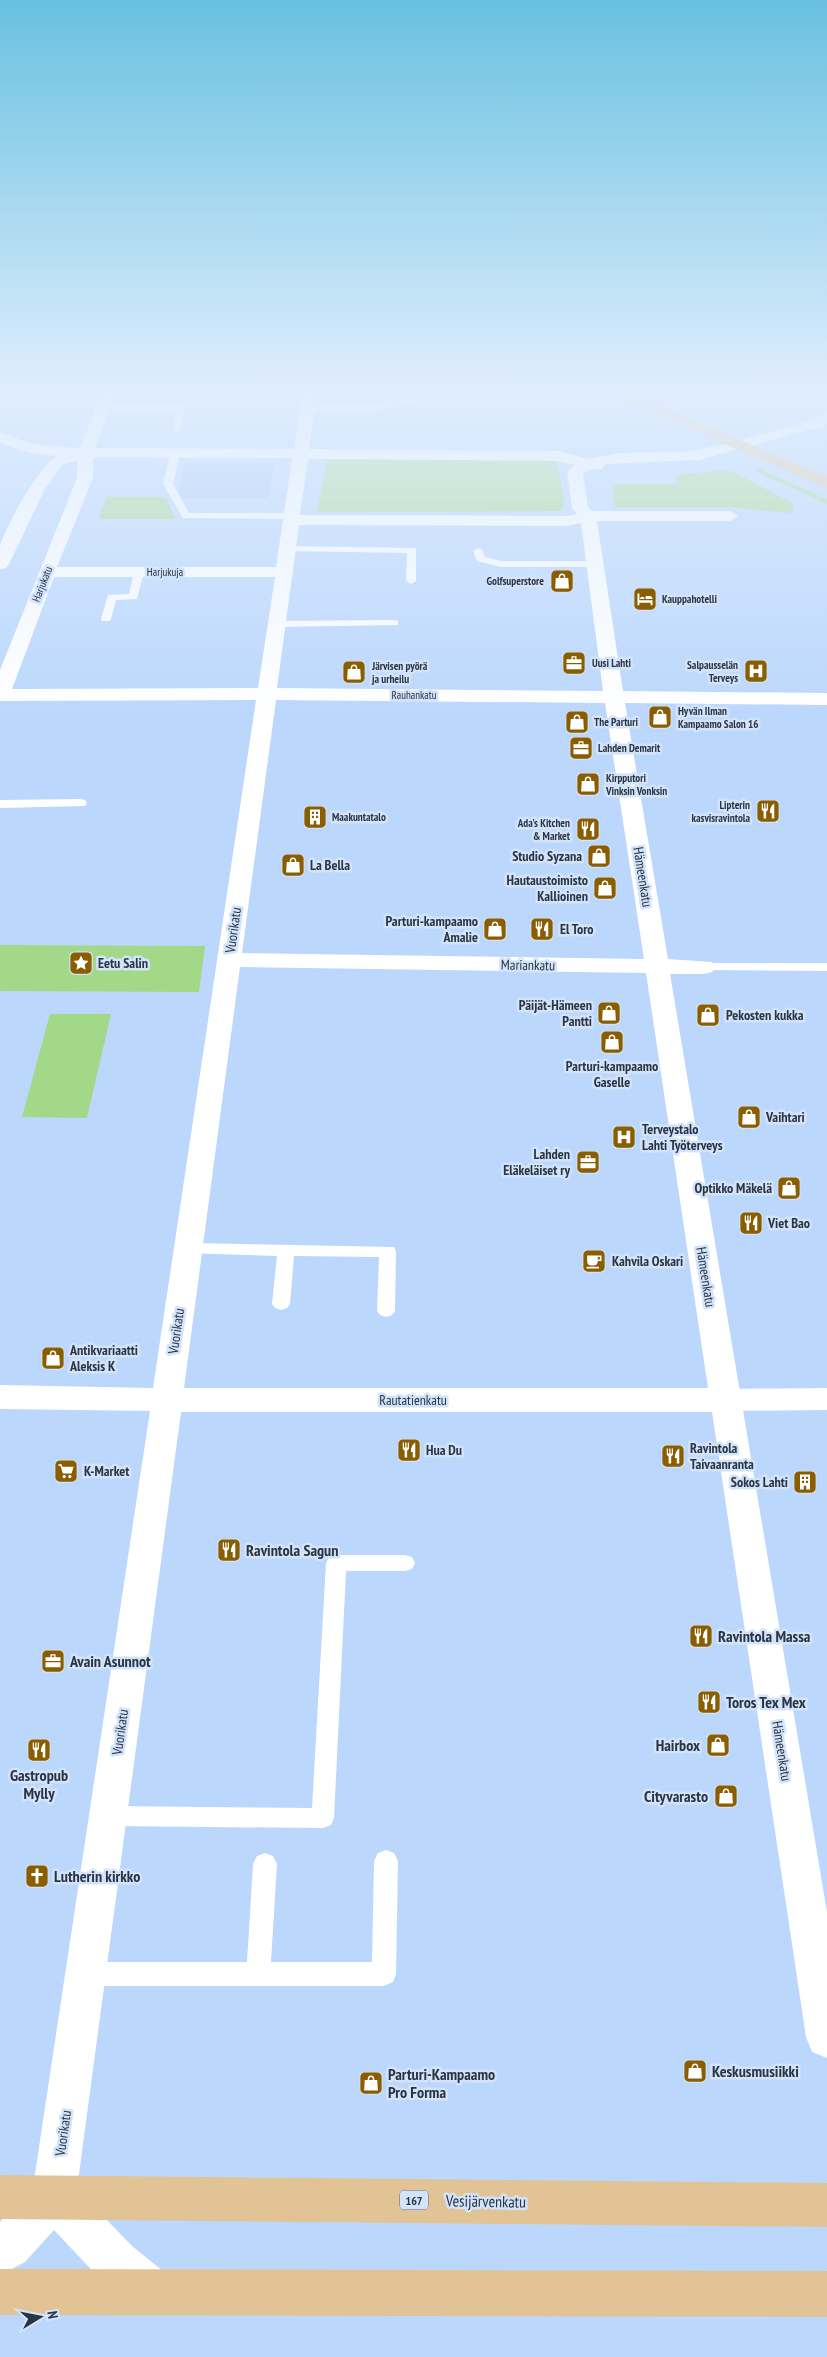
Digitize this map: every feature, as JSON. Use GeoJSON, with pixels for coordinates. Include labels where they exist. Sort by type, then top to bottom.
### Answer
{"type":"FeatureCollection","features":[{"type":"Feature","properties":{"kind":"main road","name":"Vesijärvenkatu"},"geometry":{"type":"LineString","coordinates":[[0,2197],[827,2205]]}},
{"type":"Feature","properties":{"kind":"main road"},"geometry":{"type":"LineString","coordinates":[[0,2292],[827,2294]]}},
{"type":"Feature","properties":{"kind":"street"},"geometry":{"type":"LineString","coordinates":[[0,564],[32,499]]}},
{"type":"Feature","properties":{"kind":"street","name":"Harjukatu"},"geometry":{"type":"LineString","coordinates":[[0,695],[77,499]]}},
{"type":"Feature","properties":{"kind":"street","name":"Vuorikatu"},"geometry":{"type":"LineString","coordinates":[[54,2197],[295,499]]}},
{"type":"Feature","properties":{"kind":"street","name":"Hämeenkatu"},"geometry":{"type":"LineString","coordinates":[[579,499],[580,508],[588,516],[614,697],[827,2037]]}},
{"type":"Feature","properties":{"kind":"street"},"geometry":{"type":"LineString","coordinates":[[588,516],[598,508],[596,499]]}},
{"type":"Feature","properties":{"kind":"street"},"geometry":{"type":"LineString","coordinates":[[292,518],[567,521],[588,516],[730,516]]}},
{"type":"Feature","properties":{"kind":"street","name":"Harjukuja"},"geometry":{"type":"LineString","coordinates":[[47,572],[139,572],[286,560]]}},
{"type":"Feature","properties":{"kind":"street","name":"Rauhankatu"},"geometry":{"type":"LineString","coordinates":[[0,695],[267,694],[827,699]]}},
{"type":"Feature","properties":{"kind":"street","name":"Mariankatu"},"geometry":{"type":"LineString","coordinates":[[229,960],[657,967],[704,966]]}},
{"type":"Feature","properties":{"kind":"street","name":"Rautatienkatu"},"geometry":{"type":"LineString","coordinates":[[0,1397],[167,1400],[827,1399]]}},
{"type":"Feature","properties":{"kind":"street"},"geometry":{"type":"LineString","coordinates":[[0,2252],[9,2246],[54,2197],[116,2262],[153,2292]]}},
{"type":"Feature","properties":{"kind":"lane"},"geometry":{"type":"LineString","coordinates":[[176,499],[186,516],[292,518]]}},
{"type":"Feature","properties":{"kind":"lane"},"geometry":{"type":"LineString","coordinates":[[286,560],[412,550],[411,581]]}},
{"type":"Feature","properties":{"kind":"lane"},"geometry":{"type":"LineString","coordinates":[[478,551],[481,559],[495,563],[595,564]]}},
{"type":"Feature","properties":{"kind":"lane"},"geometry":{"type":"LineString","coordinates":[[106,618],[112,597],[133,597],[139,572]]}},
{"type":"Feature","properties":{"kind":"lane"},"geometry":{"type":"LineString","coordinates":[[276,624],[394,623]]}},
{"type":"Feature","properties":{"kind":"lane"},"geometry":{"type":"LineString","coordinates":[[0,804],[81,803]]}},
{"type":"Feature","properties":{"kind":"lane","name":"Mariankatu"},"geometry":{"type":"LineString","coordinates":[[704,966],[827,967]]}},
{"type":"Feature","properties":{"kind":"lane"},"geometry":{"type":"LineString","coordinates":[[188,1249],[388,1251],[386,1311]]}},
{"type":"Feature","properties":{"kind":"lane"},"geometry":{"type":"LineString","coordinates":[[281,1304],[286,1250]]}},
{"type":"Feature","properties":{"kind":"lane"},"geometry":{"type":"LineString","coordinates":[[108,1816],[323,1818],[336,1563],[405,1563]]}},
{"type":"Feature","properties":{"kind":"lane"},"geometry":{"type":"LineString","coordinates":[[86,1974],[384,1974],[386,1861]]}},
{"type":"Feature","properties":{"kind":"lane"},"geometry":{"type":"LineString","coordinates":[[258,1974],[265,1864]]}},
{"type":"Feature","properties":{"kind":"green space"},"geometry":{"type":"Polygon","coordinates":[[[105,499],[167,499],[175,519],[99,519],[105,499]]]}},
{"type":"Feature","properties":{"kind":"green space"},"geometry":{"type":"Polygon","coordinates":[[[319,499],[564,499],[564,502],[561,511],[317,512],[319,499]]]}},
{"type":"Feature","properties":{"kind":"green space"},"geometry":{"type":"Polygon","coordinates":[[[614,499],[785,499],[794,504],[792,513],[727,507],[615,507],[614,499]]]}},
{"type":"Feature","properties":{"kind":"green space"},"geometry":{"type":"Polygon","coordinates":[[[816,499],[827,499],[827,504],[816,499]]]}},
{"type":"Feature","properties":{"kind":"green space"},"geometry":{"type":"Polygon","coordinates":[[[0,945],[205,946],[199,992],[0,991],[0,945]]]}},
{"type":"Feature","properties":{"kind":"green space"},"geometry":{"type":"Polygon","coordinates":[[[50,1014],[111,1014],[87,1118],[22,1117],[50,1014]]]}},
{"type":"Feature","properties":{"kind":"place","name":"Golfsuperstore"},"geometry":{"type":"Point","coordinates":[562,581]}},
{"type":"Feature","properties":{"kind":"place","name":"Kauppahotelli"},"geometry":{"type":"Point","coordinates":[645,599]}},
{"type":"Feature","properties":{"kind":"place","name":"Uusi Lahti"},"geometry":{"type":"Point","coordinates":[574,663]}},
{"type":"Feature","properties":{"kind":"place","name":"Salpausselän Terveys"},"geometry":{"type":"Point","coordinates":[756,671]}},
{"type":"Feature","properties":{"kind":"place","name":"Järvisen pyörä ja urheilu"},"geometry":{"type":"Point","coordinates":[354,672]}},
{"type":"Feature","properties":{"kind":"place","name":"Hyvän Ilman Kampaamo Salon 16"},"geometry":{"type":"Point","coordinates":[660,717]}},
{"type":"Feature","properties":{"kind":"place","name":"The Parturi"},"geometry":{"type":"Point","coordinates":[577,722]}},
{"type":"Feature","properties":{"kind":"place","name":"Lahden Demarit"},"geometry":{"type":"Point","coordinates":[581,748]}},
{"type":"Feature","properties":{"kind":"place","name":"Kirpputori Vinksin Vonksin"},"geometry":{"type":"Point","coordinates":[588,784]}},
{"type":"Feature","properties":{"kind":"place","name":"Lipterin kasvisravintola"},"geometry":{"type":"Point","coordinates":[768,811]}},
{"type":"Feature","properties":{"kind":"place","name":"Maakuntatalo"},"geometry":{"type":"Point","coordinates":[315,817]}},
{"type":"Feature","properties":{"kind":"place","name":"Ada's Kitchen & Market"},"geometry":{"type":"Point","coordinates":[588,829]}},
{"type":"Feature","properties":{"kind":"place","name":"Studio Syzana"},"geometry":{"type":"Point","coordinates":[599,856]}},
{"type":"Feature","properties":{"kind":"place","name":"La Bella"},"geometry":{"type":"Point","coordinates":[293,865]}},
{"type":"Feature","properties":{"kind":"place","name":"Hautaustoimisto Kallioinen"},"geometry":{"type":"Point","coordinates":[605,888]}},
{"type":"Feature","properties":{"kind":"place","name":"Parturi-kampaamo Amalie"},"geometry":{"type":"Point","coordinates":[495,929]}},
{"type":"Feature","properties":{"kind":"place","name":"El Toro"},"geometry":{"type":"Point","coordinates":[542,929]}},
{"type":"Feature","properties":{"kind":"place","name":"Eetu Salin"},"geometry":{"type":"Point","coordinates":[81,963]}},
{"type":"Feature","properties":{"kind":"place","name":"Päijät-Hämeen Pantti"},"geometry":{"type":"Point","coordinates":[609,1013]}},
{"type":"Feature","properties":{"kind":"place","name":"Pekosten kukka"},"geometry":{"type":"Point","coordinates":[708,1015]}},
{"type":"Feature","properties":{"kind":"place","name":"Parturi-kampaamo Gaselle"},"geometry":{"type":"Point","coordinates":[612,1042]}},
{"type":"Feature","properties":{"kind":"place","name":"Vaihtari"},"geometry":{"type":"Point","coordinates":[749,1117]}},
{"type":"Feature","properties":{"kind":"place","name":"Terveystalo Lahti Työterveys"},"geometry":{"type":"Point","coordinates":[624,1137]}},
{"type":"Feature","properties":{"kind":"place","name":"Lahden Eläkeläiset ry"},"geometry":{"type":"Point","coordinates":[588,1162]}},
{"type":"Feature","properties":{"kind":"place","name":"Optikko Mäkelä"},"geometry":{"type":"Point","coordinates":[789,1188]}},
{"type":"Feature","properties":{"kind":"place","name":"Viet Bao"},"geometry":{"type":"Point","coordinates":[751,1223]}},
{"type":"Feature","properties":{"kind":"place","name":"Kahvila Oskari"},"geometry":{"type":"Point","coordinates":[594,1261]}},
{"type":"Feature","properties":{"kind":"place","name":"Antikvariaatti Aleksis K"},"geometry":{"type":"Point","coordinates":[53,1358]}},
{"type":"Feature","properties":{"kind":"place","name":"Hua Du"},"geometry":{"type":"Point","coordinates":[409,1450]}},
{"type":"Feature","properties":{"kind":"place","name":"Ravintola Taivaanranta"},"geometry":{"type":"Point","coordinates":[673,1456]}},
{"type":"Feature","properties":{"kind":"place","name":"K-Market"},"geometry":{"type":"Point","coordinates":[66,1471]}},
{"type":"Feature","properties":{"kind":"place","name":"Sokos Lahti"},"geometry":{"type":"Point","coordinates":[805,1482]}},
{"type":"Feature","properties":{"kind":"place","name":"Ravintola Sagun"},"geometry":{"type":"Point","coordinates":[229,1550]}},
{"type":"Feature","properties":{"kind":"place","name":"Ravintola Massa"},"geometry":{"type":"Point","coordinates":[701,1636]}},
{"type":"Feature","properties":{"kind":"place","name":"Avain Asunnot"},"geometry":{"type":"Point","coordinates":[53,1661]}},
{"type":"Feature","properties":{"kind":"place","name":"Toros Tex Mex"},"geometry":{"type":"Point","coordinates":[709,1702]}},
{"type":"Feature","properties":{"kind":"place","name":"Hairbox"},"geometry":{"type":"Point","coordinates":[718,1745]}},
{"type":"Feature","properties":{"kind":"place","name":"Gastropub Mylly"},"geometry":{"type":"Point","coordinates":[39,1750]}},
{"type":"Feature","properties":{"kind":"place","name":"Cityvarasto"},"geometry":{"type":"Point","coordinates":[726,1796]}},
{"type":"Feature","properties":{"kind":"place","name":"Lutherin kirkko"},"geometry":{"type":"Point","coordinates":[37,1876]}},
{"type":"Feature","properties":{"kind":"place","name":"Keskusmusiikki"},"geometry":{"type":"Point","coordinates":[695,2071]}},
{"type":"Feature","properties":{"kind":"place","name":"Parturi-Kampaamo Pro Forma"},"geometry":{"type":"Point","coordinates":[371,2083]}}]}
